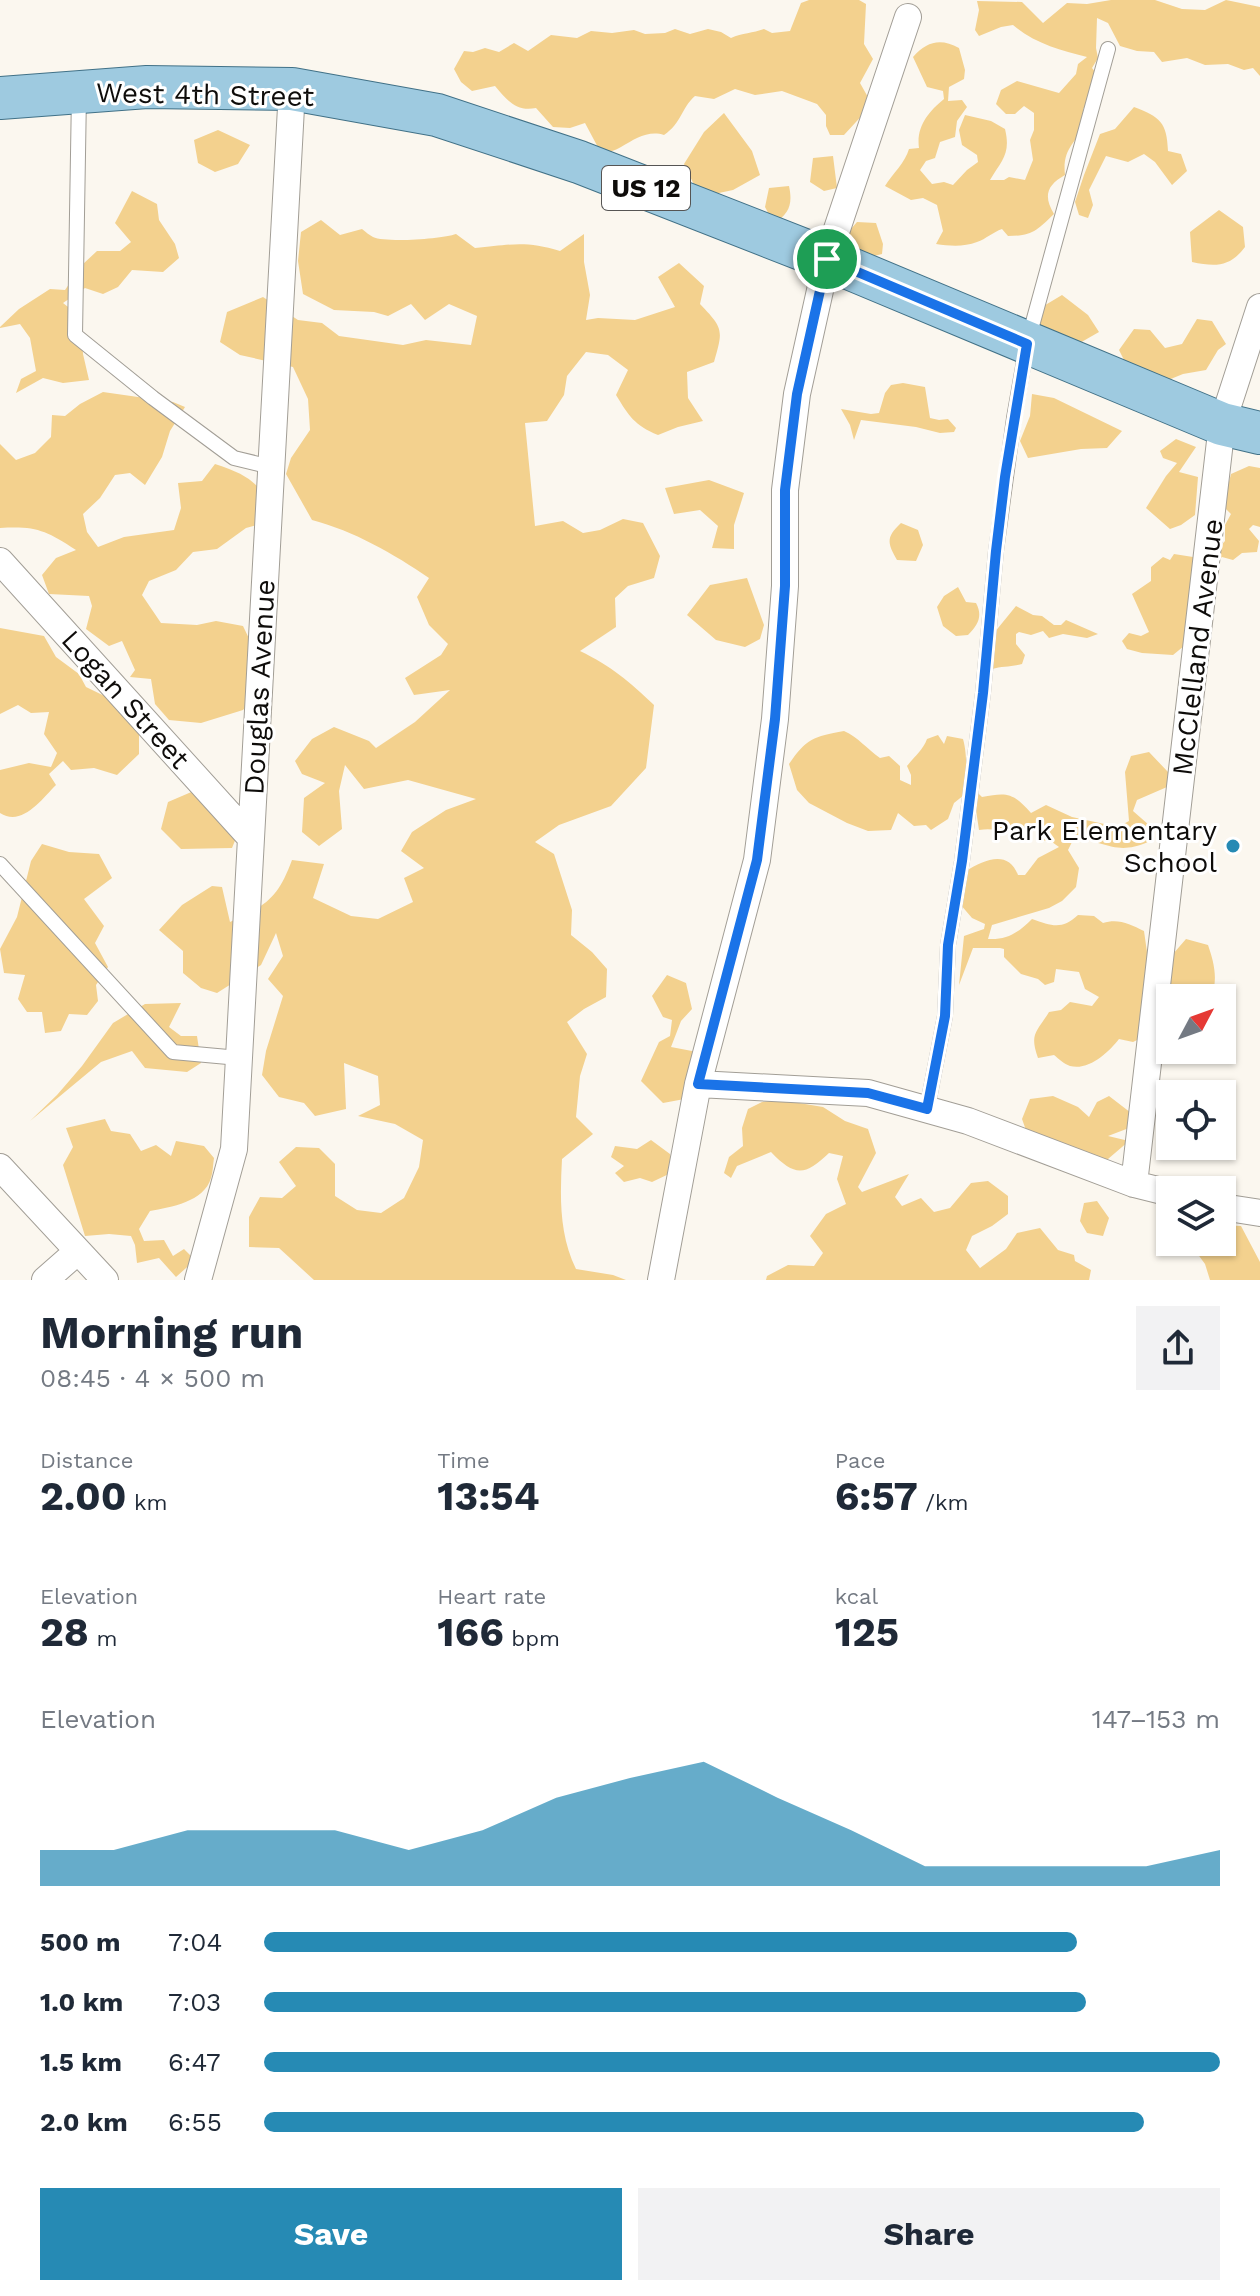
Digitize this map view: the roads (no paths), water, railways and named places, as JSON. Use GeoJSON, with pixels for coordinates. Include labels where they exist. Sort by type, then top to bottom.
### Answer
{"type":"FeatureCollection","features":[{"type":"Feature","properties":{"kind":"main road","name":"West 4th Street"},"geometry":{"type":"LineString","coordinates":[[0,98],[147,87],[292,89],[437,115],[579,162],[827,259],[1027,344],[1241,429]]}},
{"type":"Feature","properties":{"kind":"street"},"geometry":{"type":"LineString","coordinates":[[661,1280],[698,1084],[757,860],[775,719],[784,601],[785,490],[797,394],[827,259],[908,17]]}},
{"type":"Feature","properties":{"kind":"street","name":"Douglas Avenue"},"geometry":{"type":"LineString","coordinates":[[198,1280],[234,1149],[292,89]]}},
{"type":"Feature","properties":{"kind":"street","name":"McClelland Avenue"},"geometry":{"type":"LineString","coordinates":[[1134,1184],[1260,307]]}},
{"type":"Feature","properties":{"kind":"street","name":"Logan Street"},"geometry":{"type":"LineString","coordinates":[[0,561],[251,838]]}},
{"type":"Feature","properties":{"kind":"street"},"geometry":{"type":"LineString","coordinates":[[698,1084],[868,1093],[968,1121],[1156,1190]]}},
{"type":"Feature","properties":{"kind":"street"},"geometry":{"type":"LineString","coordinates":[[0,1167],[105,1280]]}},
{"type":"Feature","properties":{"kind":"street"},"geometry":{"type":"LineString","coordinates":[[1236,1209],[1260,1213]]}},
{"type":"Feature","properties":{"kind":"street"},"geometry":{"type":"LineString","coordinates":[[45,1280],[78,1251]]}},
{"type":"Feature","properties":{"kind":"lane"},"geometry":{"type":"LineString","coordinates":[[927,1109],[945,1016],[948,945],[981,708],[996,551],[1027,344],[1108,49]]}},
{"type":"Feature","properties":{"kind":"lane"},"geometry":{"type":"LineString","coordinates":[[79,92],[75,335],[234,458],[271,467]]}},
{"type":"Feature","properties":{"kind":"lane"},"geometry":{"type":"LineString","coordinates":[[0,864],[173,1052],[239,1058]]}},
{"type":"Feature","properties":{"kind":"place","name":"Park Elementary School"},"geometry":{"type":"Point","coordinates":[1233,846]}}]}
